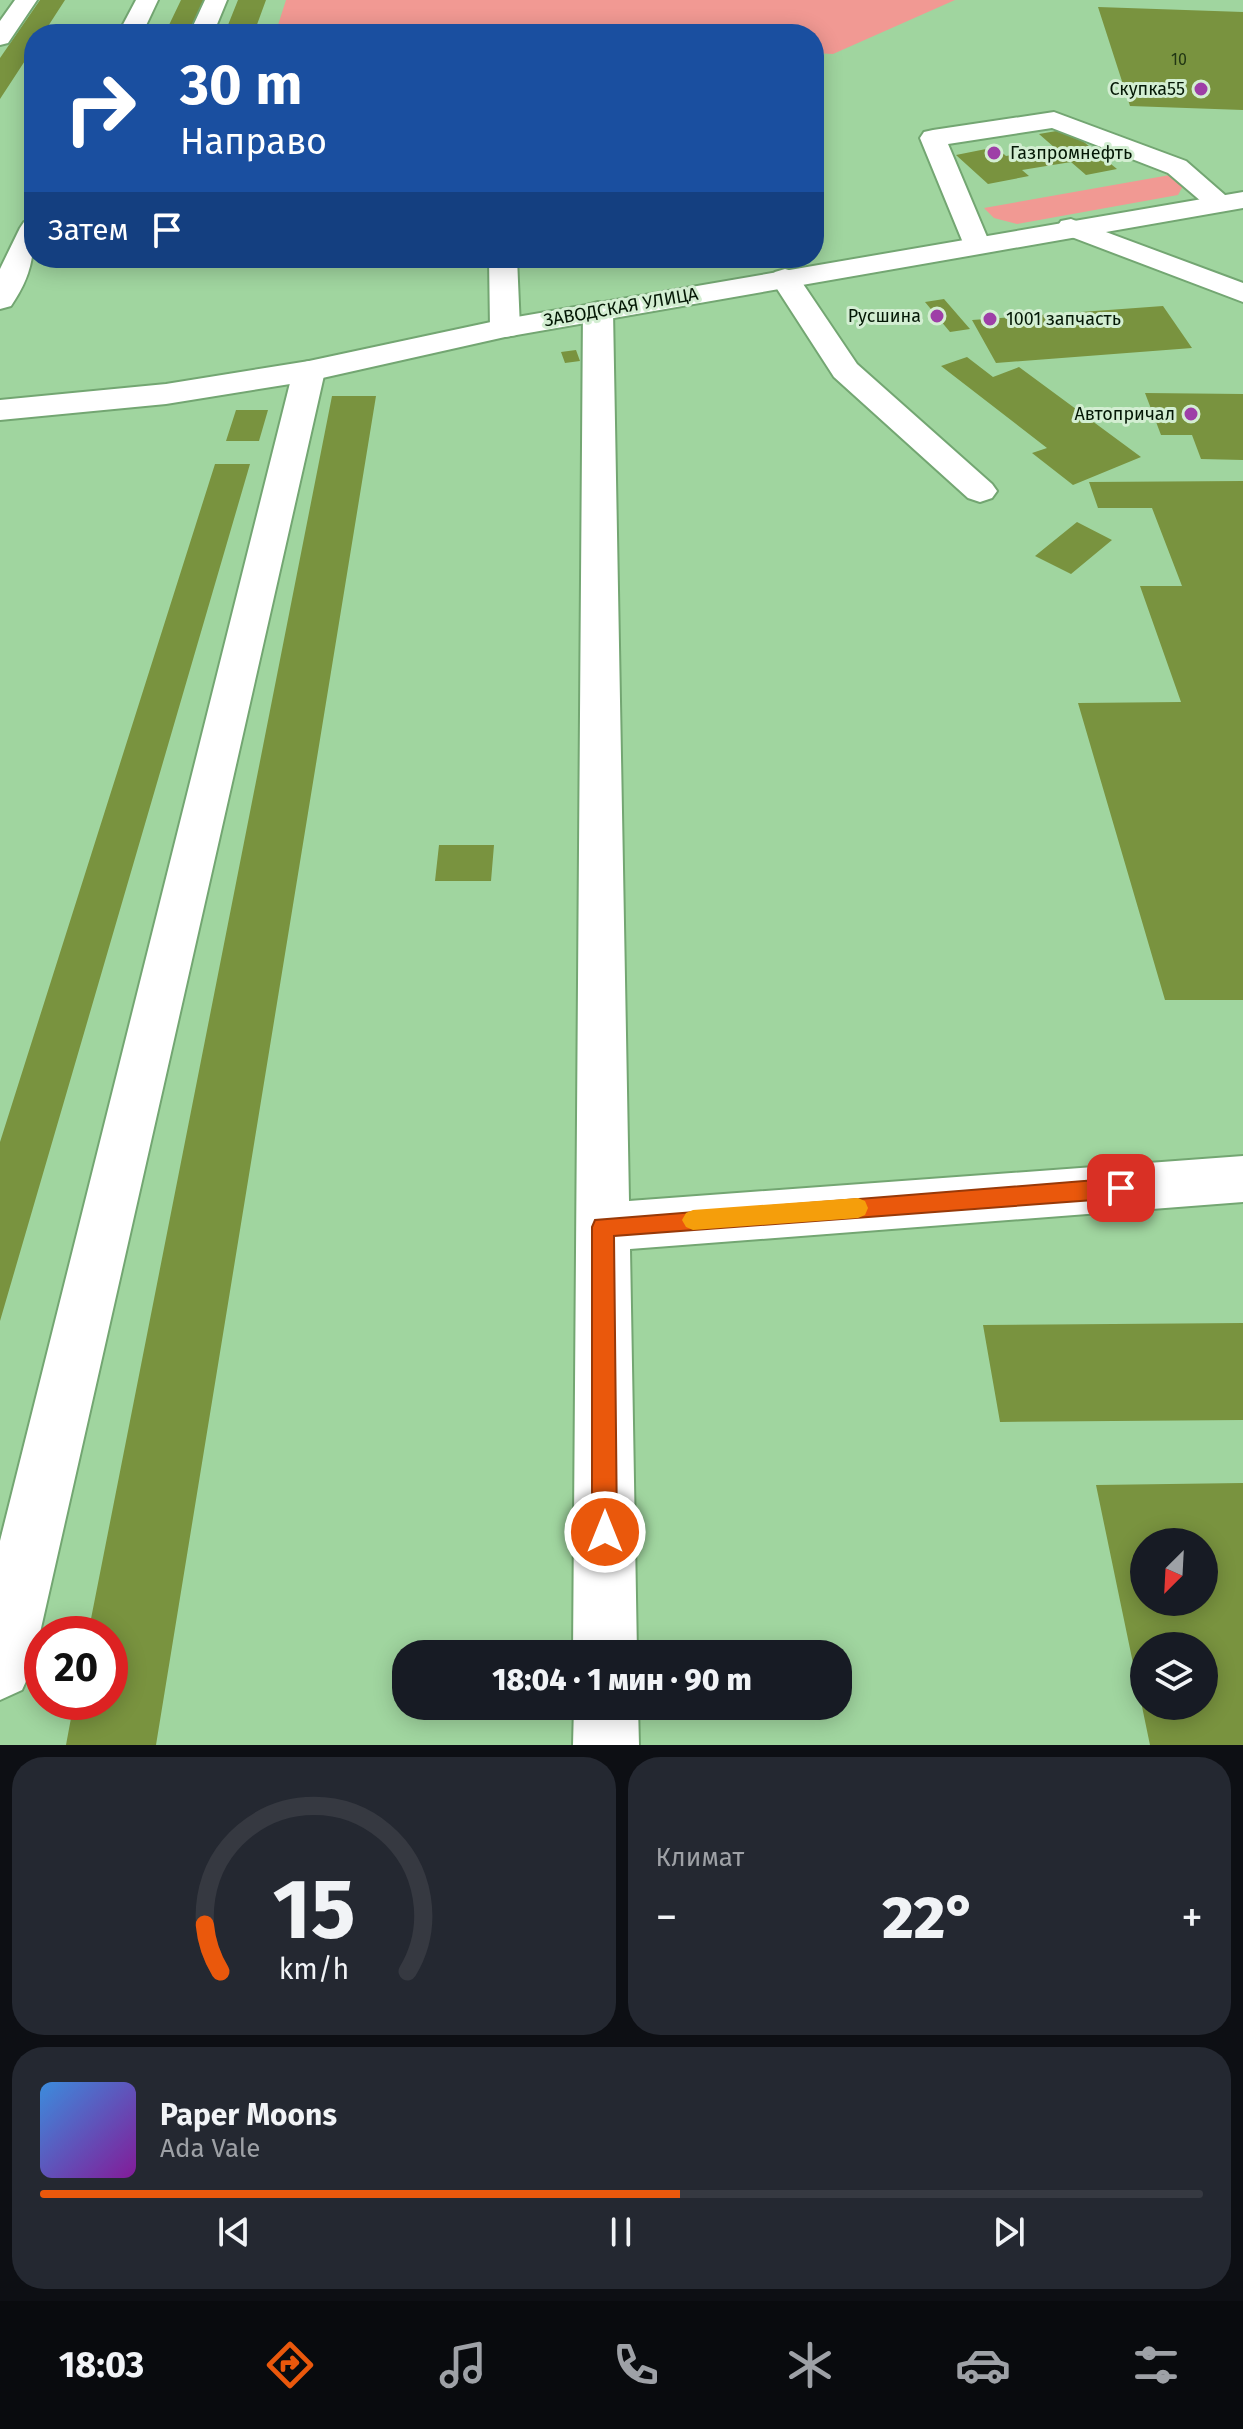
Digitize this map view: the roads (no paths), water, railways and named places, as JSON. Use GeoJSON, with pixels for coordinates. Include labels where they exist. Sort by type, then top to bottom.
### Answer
{"type":"FeatureCollection","features":[{"type":"Feature","properties":{"kind":"main road"},"geometry":{"type":"LineString","coordinates":[[135,24],[147,0]]}},
{"type":"Feature","properties":{"kind":"main road"},"geometry":{"type":"LineString","coordinates":[[205,24],[216,0]]}},
{"type":"Feature","properties":{"kind":"main road"},"geometry":{"type":"LineString","coordinates":[[0,38],[14,11]]}},
{"type":"Feature","properties":{"kind":"main road"},"geometry":{"type":"LineString","coordinates":[[976,244],[933,138],[1054,120],[1177,167],[1231,201]]}},
{"type":"Feature","properties":{"kind":"main road","name":"ЗАВОДСКАЯ УЛИЦА"},"geometry":{"type":"LineString","coordinates":[[0,410],[166,394],[309,371],[505,328],[1231,201]]}},
{"type":"Feature","properties":{"kind":"main road"},"geometry":{"type":"LineString","coordinates":[[1071,227],[1243,293]]}},
{"type":"Feature","properties":{"kind":"main road"},"geometry":{"type":"LineString","coordinates":[[0,300],[24,249]]}},
{"type":"Feature","properties":{"kind":"main road"},"geometry":{"type":"LineString","coordinates":[[503,268],[505,328]]}},
{"type":"Feature","properties":{"kind":"main road"},"geometry":{"type":"LineString","coordinates":[[785,278],[845,370],[980,491]]}},
{"type":"Feature","properties":{"kind":"main road"},"geometry":{"type":"LineString","coordinates":[[598,311],[605,1640]]}},
{"type":"Feature","properties":{"kind":"main road"},"geometry":{"type":"LineString","coordinates":[[0,1668],[309,371]]}},
{"type":"Feature","properties":{"kind":"main road"},"geometry":{"type":"LineString","coordinates":[[603,1227],[1243,1179]]}},
{"type":"Feature","properties":{"kind":"main road"},"geometry":{"type":"LineString","coordinates":[[606,1720],[606,1745]]}},
{"type":"Feature","properties":{"kind":"place","name":"Скупка55"},"geometry":{"type":"Point","coordinates":[1201,89]}},
{"type":"Feature","properties":{"kind":"place","name":"Газпромнефть"},"geometry":{"type":"Point","coordinates":[994,153]}},
{"type":"Feature","properties":{"kind":"place","name":"Русшина"},"geometry":{"type":"Point","coordinates":[937,316]}},
{"type":"Feature","properties":{"kind":"place","name":"1001 запчасть"},"geometry":{"type":"Point","coordinates":[990,319]}},
{"type":"Feature","properties":{"kind":"place","name":"Автопричал"},"geometry":{"type":"Point","coordinates":[1191,414]}}]}
